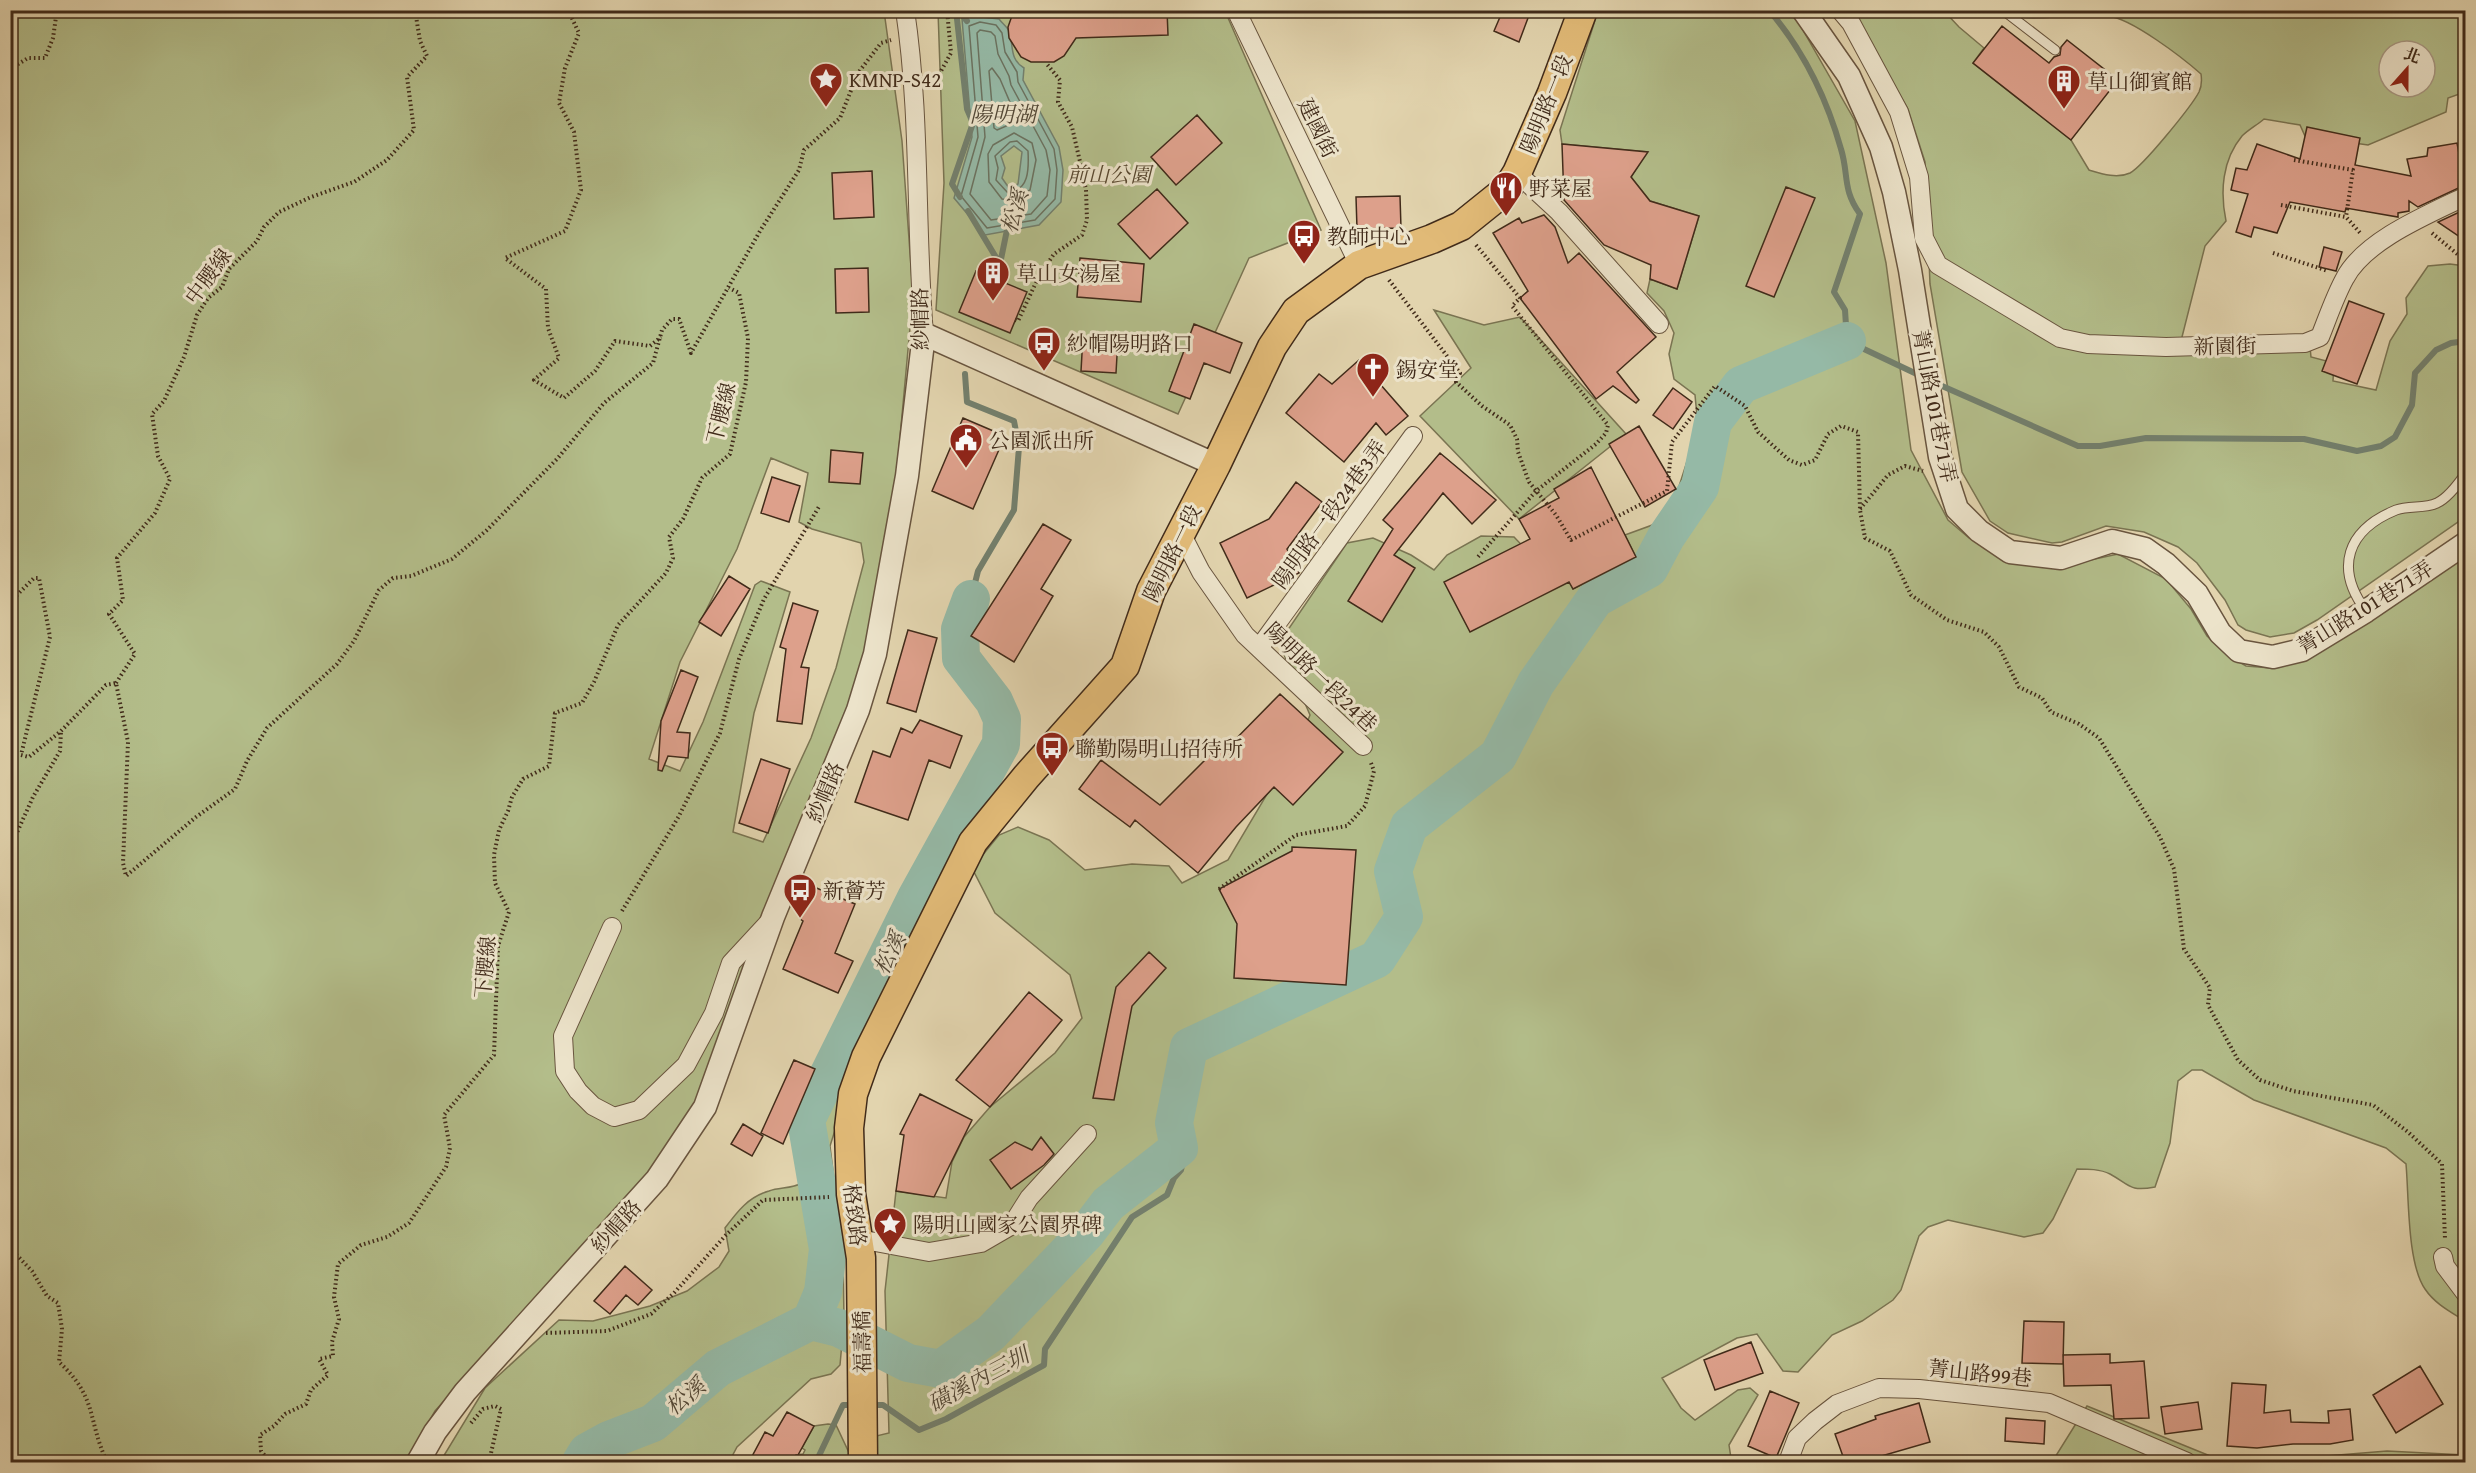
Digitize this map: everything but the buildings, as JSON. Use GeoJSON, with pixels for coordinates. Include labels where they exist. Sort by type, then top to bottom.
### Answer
{"type":"FeatureCollection","features":[{"type":"Feature","properties":{"kind":"main road","name":"陽明路一段"},"geometry":{"type":"LineString","coordinates":[[849,1172],[849,1128],[853,1094],[866,1057],[973,843],[1026,777],[1125,666],[1151,591],[1216,465],[1272,347],[1296,311],[1372,269],[1461,225],[1507,189],[1517,173],[1583,10]]}},
{"type":"Feature","properties":{"kind":"main road","name":"格致路"},"geometry":{"type":"LineString","coordinates":[[849,1172],[860,1248]]}},
{"type":"Feature","properties":{"kind":"main road","name":"福壽橋"},"geometry":{"type":"LineString","coordinates":[[860,1248],[863,1462]]}},
{"type":"Feature","properties":{"kind":"street","name":"紗帽路"},"geometry":{"type":"LineString","coordinates":[[417,1462],[435,1432],[465,1392],[657,1179],[705,1107],[772,916],[842,752],[875,654],[907,476],[924,334],[909,35],[905,10]]}},
{"type":"Feature","properties":{"kind":"street","name":"建國街"},"geometry":{"type":"LineString","coordinates":[[1236,10],[1372,269]]}},
{"type":"Feature","properties":{"kind":"street"},"geometry":{"type":"LineString","coordinates":[[1803,10],[1849,75],[1881,147],[1894,192],[1910,270],[1938,265],[1924,238],[1919,177],[1899,112],[1851,23],[1840,10]]}},
{"type":"Feature","properties":{"kind":"street"},"geometry":{"type":"LineString","coordinates":[[1517,173],[1559,212],[1659,324]]}},
{"type":"Feature","properties":{"kind":"street","name":"新園街"},"geometry":{"type":"LineString","coordinates":[[1938,265],[2060,338],[2088,344],[2244,347],[2305,343],[2320,337],[2346,276],[2372,249],[2414,221],[2466,196]]}},
{"type":"Feature","properties":{"kind":"street","name":"菁山路101巷71弄"},"geometry":{"type":"LineString","coordinates":[[1910,270],[1940,457],[1957,509],[1979,531],[2010,552],[2061,558],[2112,541],[2145,549],[2166,564],[2197,594],[2220,633],[2239,651],[2273,657],[2302,650],[2366,611],[2466,543]]}},
{"type":"Feature","properties":{"kind":"street"},"geometry":{"type":"LineString","coordinates":[[924,334],[1216,465]]}},
{"type":"Feature","properties":{"kind":"street","name":"陽明路一段24巷3弄"},"geometry":{"type":"LineString","coordinates":[[1259,648],[1413,436]]}},
{"type":"Feature","properties":{"kind":"street","name":"陽明路一段24巷"},"geometry":{"type":"LineString","coordinates":[[1180,531],[1201,572],[1245,634],[1364,746]]}},
{"type":"Feature","properties":{"kind":"street"},"geometry":{"type":"LineString","coordinates":[[612,927],[563,1036],[565,1071],[593,1106],[614,1118],[639,1110],[686,1065],[714,1013],[731,963],[772,916]]}},
{"type":"Feature","properties":{"kind":"street"},"geometry":{"type":"LineString","coordinates":[[860,1248],[929,1252],[981,1243],[1012,1225],[1029,1198],[1087,1134]]}},
{"type":"Feature","properties":{"kind":"street"},"geometry":{"type":"LineString","coordinates":[[2443,1257],[2445,1266],[2466,1294]]}},
{"type":"Feature","properties":{"kind":"street","name":"菁山路99巷"},"geometry":{"type":"LineString","coordinates":[[1788,1462],[1797,1438],[1815,1421],[1837,1404],[1878,1388],[1919,1389],[2049,1403],[2187,1462]]}},
{"type":"Feature","properties":{"kind":"lane"},"geometry":{"type":"LineString","coordinates":[[2003,10],[2055,50]]}},
{"type":"Feature","properties":{"kind":"lane"},"geometry":{"type":"LineString","coordinates":[[2366,611],[2358,600],[2347,566],[2357,536],[2397,510],[2437,503],[2466,473]]}},
{"type":"Feature","properties":{"kind":"path"},"geometry":{"type":"LineString","coordinates":[[10,69],[28,58],[45,58],[53,38],[57,10]]}},
{"type":"Feature","properties":{"kind":"path","name":"中腰線"},"geometry":{"type":"LineString","coordinates":[[116,683],[135,654],[110,614],[123,600],[117,558],[155,513],[170,479],[158,456],[152,414],[164,401],[184,357],[196,315],[208,298],[222,287],[229,268],[257,241],[264,227],[279,212],[354,182],[387,160],[414,130],[407,77],[427,56],[420,41],[414,10]]}},
{"type":"Feature","properties":{"kind":"path"},"geometry":{"type":"LineString","coordinates":[[568,10],[579,33],[565,68],[560,103],[574,132],[581,190],[565,231],[505,258],[546,289],[548,328],[559,358],[534,381],[564,398],[595,371],[615,341],[650,346],[661,337]]}},
{"type":"Feature","properties":{"kind":"path"},"geometry":{"type":"LineString","coordinates":[[910,79],[936,80],[951,53],[947,10]]}},
{"type":"Feature","properties":{"kind":"path"},"geometry":{"type":"LineString","coordinates":[[10,602],[34,578],[39,578],[50,637],[21,755],[29,757],[61,731],[106,686],[116,683],[128,742],[123,863],[126,876],[196,817],[235,789],[247,761],[267,728],[338,664],[354,641],[378,590],[393,578],[411,576],[452,559],[487,530],[557,459],[604,403],[653,363],[662,330],[672,319],[679,320],[691,353],[760,231],[799,170],[804,150],[840,118],[858,73],[881,43],[909,35]]}},
{"type":"Feature","properties":{"kind":"path"},"geometry":{"type":"LineString","coordinates":[[1015,320],[1018,321],[1039,276],[1054,254],[1082,235],[1087,220],[1086,190],[1072,127],[1060,109],[1059,80],[1046,63]]}},
{"type":"Feature","properties":{"kind":"path"},"geometry":{"type":"LineString","coordinates":[[2294,160],[2353,170],[2346,217]]}},
{"type":"Feature","properties":{"kind":"path"},"geometry":{"type":"LineString","coordinates":[[2281,205],[2346,217],[2372,249]]}},
{"type":"Feature","properties":{"kind":"path"},"geometry":{"type":"LineString","coordinates":[[2414,221],[2437,236],[2466,264]]}},
{"type":"Feature","properties":{"kind":"path"},"geometry":{"type":"LineString","coordinates":[[1461,225],[1520,298],[1512,306],[1608,425],[1606,433],[1596,444],[1536,491],[1478,558]]}},
{"type":"Feature","properties":{"kind":"path"},"geometry":{"type":"LineString","coordinates":[[2273,253],[2346,276]]}},
{"type":"Feature","properties":{"kind":"path"},"geometry":{"type":"LineString","coordinates":[[1372,269],[1460,374],[1456,382],[1482,406],[1510,425],[1529,482],[1556,515],[1570,540],[1667,491],[1672,442],[1714,386],[1744,406],[1758,432],[1789,460],[1802,465],[1815,460],[1828,434],[1841,426],[1858,432],[1860,510],[1865,538],[1890,551],[1911,595],[1947,620],[1984,632],[1999,647],[2019,687],[2042,698],[2051,712],[2079,724],[2099,738],[2160,837],[2174,869],[2184,949],[2210,988],[2208,1005],[2238,1060],[2260,1080],[2294,1091],[2373,1105],[2408,1132],[2442,1164],[2445,1209],[2443,1257]]}},
{"type":"Feature","properties":{"kind":"path","name":"下腰線"},"geometry":{"type":"LineString","coordinates":[[270,1462],[261,1451],[260,1435],[274,1426],[285,1414],[306,1404],[311,1390],[328,1374],[319,1359],[333,1356],[332,1342],[339,1319],[334,1298],[338,1264],[361,1245],[387,1237],[409,1223],[446,1167],[450,1148],[444,1114],[494,1055],[498,946],[509,912],[495,883],[494,855],[499,830],[508,812],[512,796],[523,779],[549,766],[555,713],[582,703],[594,682],[618,625],[666,573],[674,558],[669,537],[683,519],[702,478],[730,454],[746,382],[748,339],[739,293],[729,288]]}},
{"type":"Feature","properties":{"kind":"path"},"geometry":{"type":"LineString","coordinates":[[1860,510],[1888,475],[1905,466],[1923,471],[1926,480]]}},
{"type":"Feature","properties":{"kind":"path"},"geometry":{"type":"LineString","coordinates":[[612,927],[679,816],[720,733],[739,659],[764,599],[820,505]]}},
{"type":"Feature","properties":{"kind":"path"},"geometry":{"type":"LineString","coordinates":[[10,848],[33,797],[60,751],[61,731]]}},
{"type":"Feature","properties":{"kind":"path","name":"陽明路一段24巷"},"geometry":{"type":"LineString","coordinates":[[1219,889],[1296,835],[1347,826],[1365,806],[1374,771],[1364,746]]}},
{"type":"Feature","properties":{"kind":"path"},"geometry":{"type":"LineString","coordinates":[[519,1334],[607,1331],[651,1314],[674,1293],[726,1235],[763,1200],[837,1197]]}},
{"type":"Feature","properties":{"kind":"path"},"geometry":{"type":"LineString","coordinates":[[10,1248],[32,1271],[47,1296],[58,1303],[62,1329],[59,1362],[77,1378],[90,1401],[95,1433],[108,1462]]}},
{"type":"Feature","properties":{"kind":"path"},"geometry":{"type":"LineString","coordinates":[[465,1430],[483,1409],[495,1406],[501,1409],[489,1462]]}},
{"type":"Feature","properties":{"kind":"green space"},"geometry":{"type":"Polygon","coordinates":[[[10,11],[884,11],[902,141],[913,295],[896,481],[869,655],[702,1104],[649,1175],[435,1411],[406,1462],[11,1462],[10,11]],[[771,458],[737,549],[680,662],[649,759],[680,771],[703,722],[755,585],[761,581],[790,592],[754,713],[733,832],[763,842],[811,738],[836,668],[864,562],[861,543],[812,529],[799,522],[808,473],[771,458]]]}},
{"type":"Feature","properties":{"kind":"green space","name":"前山公園"},"geometry":{"type":"Polygon","coordinates":[[[938,11],[1225,11],[1321,230],[1249,258],[1178,414],[936,310],[944,183],[938,11]]]}},
{"type":"Feature","properties":{"kind":"green space"},"geometry":{"type":"Polygon","coordinates":[[[1598,11],[1792,11],[1855,121],[1886,263],[1911,450],[1948,520],[1969,538],[2012,562],[2058,567],[2118,554],[2166,579],[2191,609],[2207,636],[2229,656],[2246,666],[2271,668],[2306,657],[2465,552],[2465,1321],[2434,1299],[2419,1278],[2412,1247],[2406,1164],[2386,1148],[2254,1100],[2202,1070],[2192,1070],[2178,1081],[2170,1143],[2155,1187],[2135,1188],[2106,1172],[2077,1169],[2053,1219],[2043,1233],[2024,1237],[1948,1220],[1928,1227],[1919,1236],[1901,1290],[1893,1300],[1862,1321],[1832,1335],[1798,1372],[1783,1371],[1757,1334],[1737,1338],[1662,1378],[1681,1408],[1695,1420],[1738,1390],[1750,1388],[1758,1395],[1729,1445],[1731,1458],[1739,1462],[873,1462],[872,1437],[889,1433],[885,1291],[896,1191],[946,1198],[952,1162],[964,1137],[990,1107],[1055,1053],[1082,1018],[1070,975],[995,913],[972,868],[999,835],[1018,827],[1049,840],[1085,870],[1132,864],[1169,866],[1182,883],[1228,860],[1302,735],[1310,715],[1279,643],[1347,543],[1373,538],[1411,555],[1434,570],[1447,555],[1481,536],[1514,537],[1540,564],[1561,566],[1573,589],[1636,558],[1625,535],[1655,524],[1674,502],[1698,427],[1695,395],[1674,379],[1669,354],[1674,333],[1664,311],[1647,293],[1650,279],[1677,289],[1699,216],[1650,201],[1631,177],[1647,152],[1562,144],[1560,130],[1598,11]]]}},
{"type":"Feature","properties":{"kind":"green space"},"geometry":{"type":"Polygon","coordinates":[[[1851,11],[1944,11],[1984,48],[1973,63],[2071,140],[2089,170],[2115,176],[2130,173],[2166,136],[2199,92],[2202,83],[2201,74],[2143,31],[2118,18],[2093,15],[2034,18],[1989,11],[2465,11],[2465,92],[2448,98],[2446,112],[2368,145],[2305,136],[2300,125],[2264,119],[2242,136],[2230,155],[2224,177],[2223,199],[2226,221],[2205,246],[2182,337],[2189,354],[2310,347],[2311,357],[2334,363],[2333,381],[2376,390],[2390,341],[2407,314],[2406,298],[2428,266],[2450,264],[2465,266],[2465,517],[2317,620],[2294,633],[2270,637],[2246,630],[2238,625],[2225,600],[2197,563],[2178,547],[2144,532],[2106,526],[2062,542],[2052,543],[2008,533],[1990,521],[1962,472],[1930,284],[1925,162],[1908,109],[1851,11]]]}},
{"type":"Feature","properties":{"kind":"green space"},"geometry":{"type":"Polygon","coordinates":[[[1434,310],[1484,325],[1520,317],[1626,434],[1519,519],[1420,416],[1471,368],[1434,310]]]}},
{"type":"Feature","properties":{"kind":"green space"},"geometry":{"type":"Polygon","coordinates":[[[843,1090],[841,1111],[830,1146],[843,1255],[844,1320],[840,1365],[831,1374],[811,1379],[737,1447],[729,1462],[440,1462],[485,1388],[559,1320],[593,1321],[650,1306],[687,1291],[719,1267],[729,1251],[725,1228],[734,1216],[755,1197],[802,1183],[798,1141],[843,1090]]]}},
{"type":"Feature","properties":{"kind":"green space"},"geometry":{"type":"Polygon","coordinates":[[[2087,1406],[2225,1462],[2052,1462],[2087,1406]]]}},
{"type":"Feature","properties":{"kind":"green space"},"geometry":{"type":"Polygon","coordinates":[[[836,1425],[851,1457],[851,1462],[792,1462],[796,1455],[803,1454],[805,1450],[802,1448],[814,1426],[836,1425]]]}},
{"type":"Feature","properties":{"kind":"green space"},"geometry":{"type":"Polygon","coordinates":[[[2387,1451],[2465,1455],[2465,1462],[2253,1462],[2387,1451]]]}},
{"type":"Feature","properties":{"kind":"water","name":"陽明湖"},"geometry":{"type":"Polygon","coordinates":[[[965,15],[999,19],[1007,28],[1016,61],[1024,68],[1023,80],[1059,147],[1063,170],[1061,202],[1039,225],[985,235],[954,198],[972,137],[962,19],[965,15]],[[1014,146],[1001,156],[1005,168],[1002,178],[1009,188],[1018,184],[1022,152],[1014,146]]]}},
{"type":"Feature","properties":{"kind":"waterway","name":"松溪"},"geometry":{"type":"LineString","coordinates":[[956,10],[967,109],[973,123],[952,184],[960,197]]}},
{"type":"Feature","properties":{"kind":"waterway","name":"松溪"},"geometry":{"type":"LineString","coordinates":[[958,10],[967,21]]}},
{"type":"Feature","properties":{"kind":"waterway"},"geometry":{"type":"LineString","coordinates":[[1769,10],[1803,58],[1821,94],[1841,149],[1848,189],[1860,214],[1834,292],[1845,310],[1847,341],[1921,376]]}},
{"type":"Feature","properties":{"kind":"waterway","name":"松溪"},"geometry":{"type":"LineString","coordinates":[[968,211],[1000,264]]}},
{"type":"Feature","properties":{"kind":"waterway","name":"松溪"},"geometry":{"type":"LineString","coordinates":[[1000,264],[1008,225]]}},
{"type":"Feature","properties":{"kind":"waterway"},"geometry":{"type":"LineString","coordinates":[[811,1321],[839,1328],[908,1363],[941,1369],[991,1333],[1086,1233],[1108,1204],[1179,1148],[1174,1123],[1189,1047],[1377,959],[1404,917],[1393,871],[1409,826],[1498,756],[1536,683],[1595,599],[1649,569],[1666,537],[1700,487],[1713,422],[1741,385],[1847,341]]}},
{"type":"Feature","properties":{"kind":"waterway"},"geometry":{"type":"LineString","coordinates":[[1933,382],[2078,446],[2100,446],[2146,438],[2304,439],[2357,451],[2381,446],[2395,437],[2412,405],[2415,373],[2436,350],[2451,343],[2466,341]]}},
{"type":"Feature","properties":{"kind":"waterway","name":"松溪"},"geometry":{"type":"LineString","coordinates":[[965,374],[967,402],[1014,421],[1019,447],[1014,510],[978,571],[971,599]]}},
{"type":"Feature","properties":{"kind":"waterway","name":"松溪"},"geometry":{"type":"LineString","coordinates":[[581,1462],[587,1452],[609,1440],[653,1423],[718,1368],[811,1321],[823,1292],[828,1249],[806,1120],[916,898],[1001,744],[1002,719],[994,701],[961,658],[960,629],[971,599]]}},
{"type":"Feature","properties":{"kind":"waterway","name":"磺溪內三圳"},"geometry":{"type":"LineString","coordinates":[[869,1405],[883,1405],[919,1430],[946,1419],[1044,1365],[1045,1349],[1132,1217],[1167,1195],[1174,1178],[1181,1170],[1184,1157],[1179,1148]]}},
{"type":"Feature","properties":{"kind":"waterway","name":"磺溪內三圳"},"geometry":{"type":"LineString","coordinates":[[816,1462],[843,1405],[856,1405]]}},
{"type":"Feature","properties":{"kind":"place","name":"KMNP-S42"},"geometry":{"type":"Point","coordinates":[826,108]}},
{"type":"Feature","properties":{"kind":"place","name":"草山御賓館"},"geometry":{"type":"Point","coordinates":[2064,110]}},
{"type":"Feature","properties":{"kind":"place","name":"野菜屋"},"geometry":{"type":"Point","coordinates":[1506,217]}},
{"type":"Feature","properties":{"kind":"place","name":"教師中心"},"geometry":{"type":"Point","coordinates":[1304,265]}},
{"type":"Feature","properties":{"kind":"place","name":"草山女湯屋"},"geometry":{"type":"Point","coordinates":[993,302]}},
{"type":"Feature","properties":{"kind":"place","name":"紗帽陽明路口"},"geometry":{"type":"Point","coordinates":[1044,372]}},
{"type":"Feature","properties":{"kind":"place","name":"錫安堂"},"geometry":{"type":"Point","coordinates":[1373,398]}},
{"type":"Feature","properties":{"kind":"place","name":"公園派出所"},"geometry":{"type":"Point","coordinates":[966,469]}},
{"type":"Feature","properties":{"kind":"place","name":"聯勤陽明山招待所"},"geometry":{"type":"Point","coordinates":[1052,777]}},
{"type":"Feature","properties":{"kind":"place","name":"新薈芳"},"geometry":{"type":"Point","coordinates":[800,919]}},
{"type":"Feature","properties":{"kind":"place","name":"陽明山國家公園界碑"},"geometry":{"type":"Point","coordinates":[890,1253]}}]}
